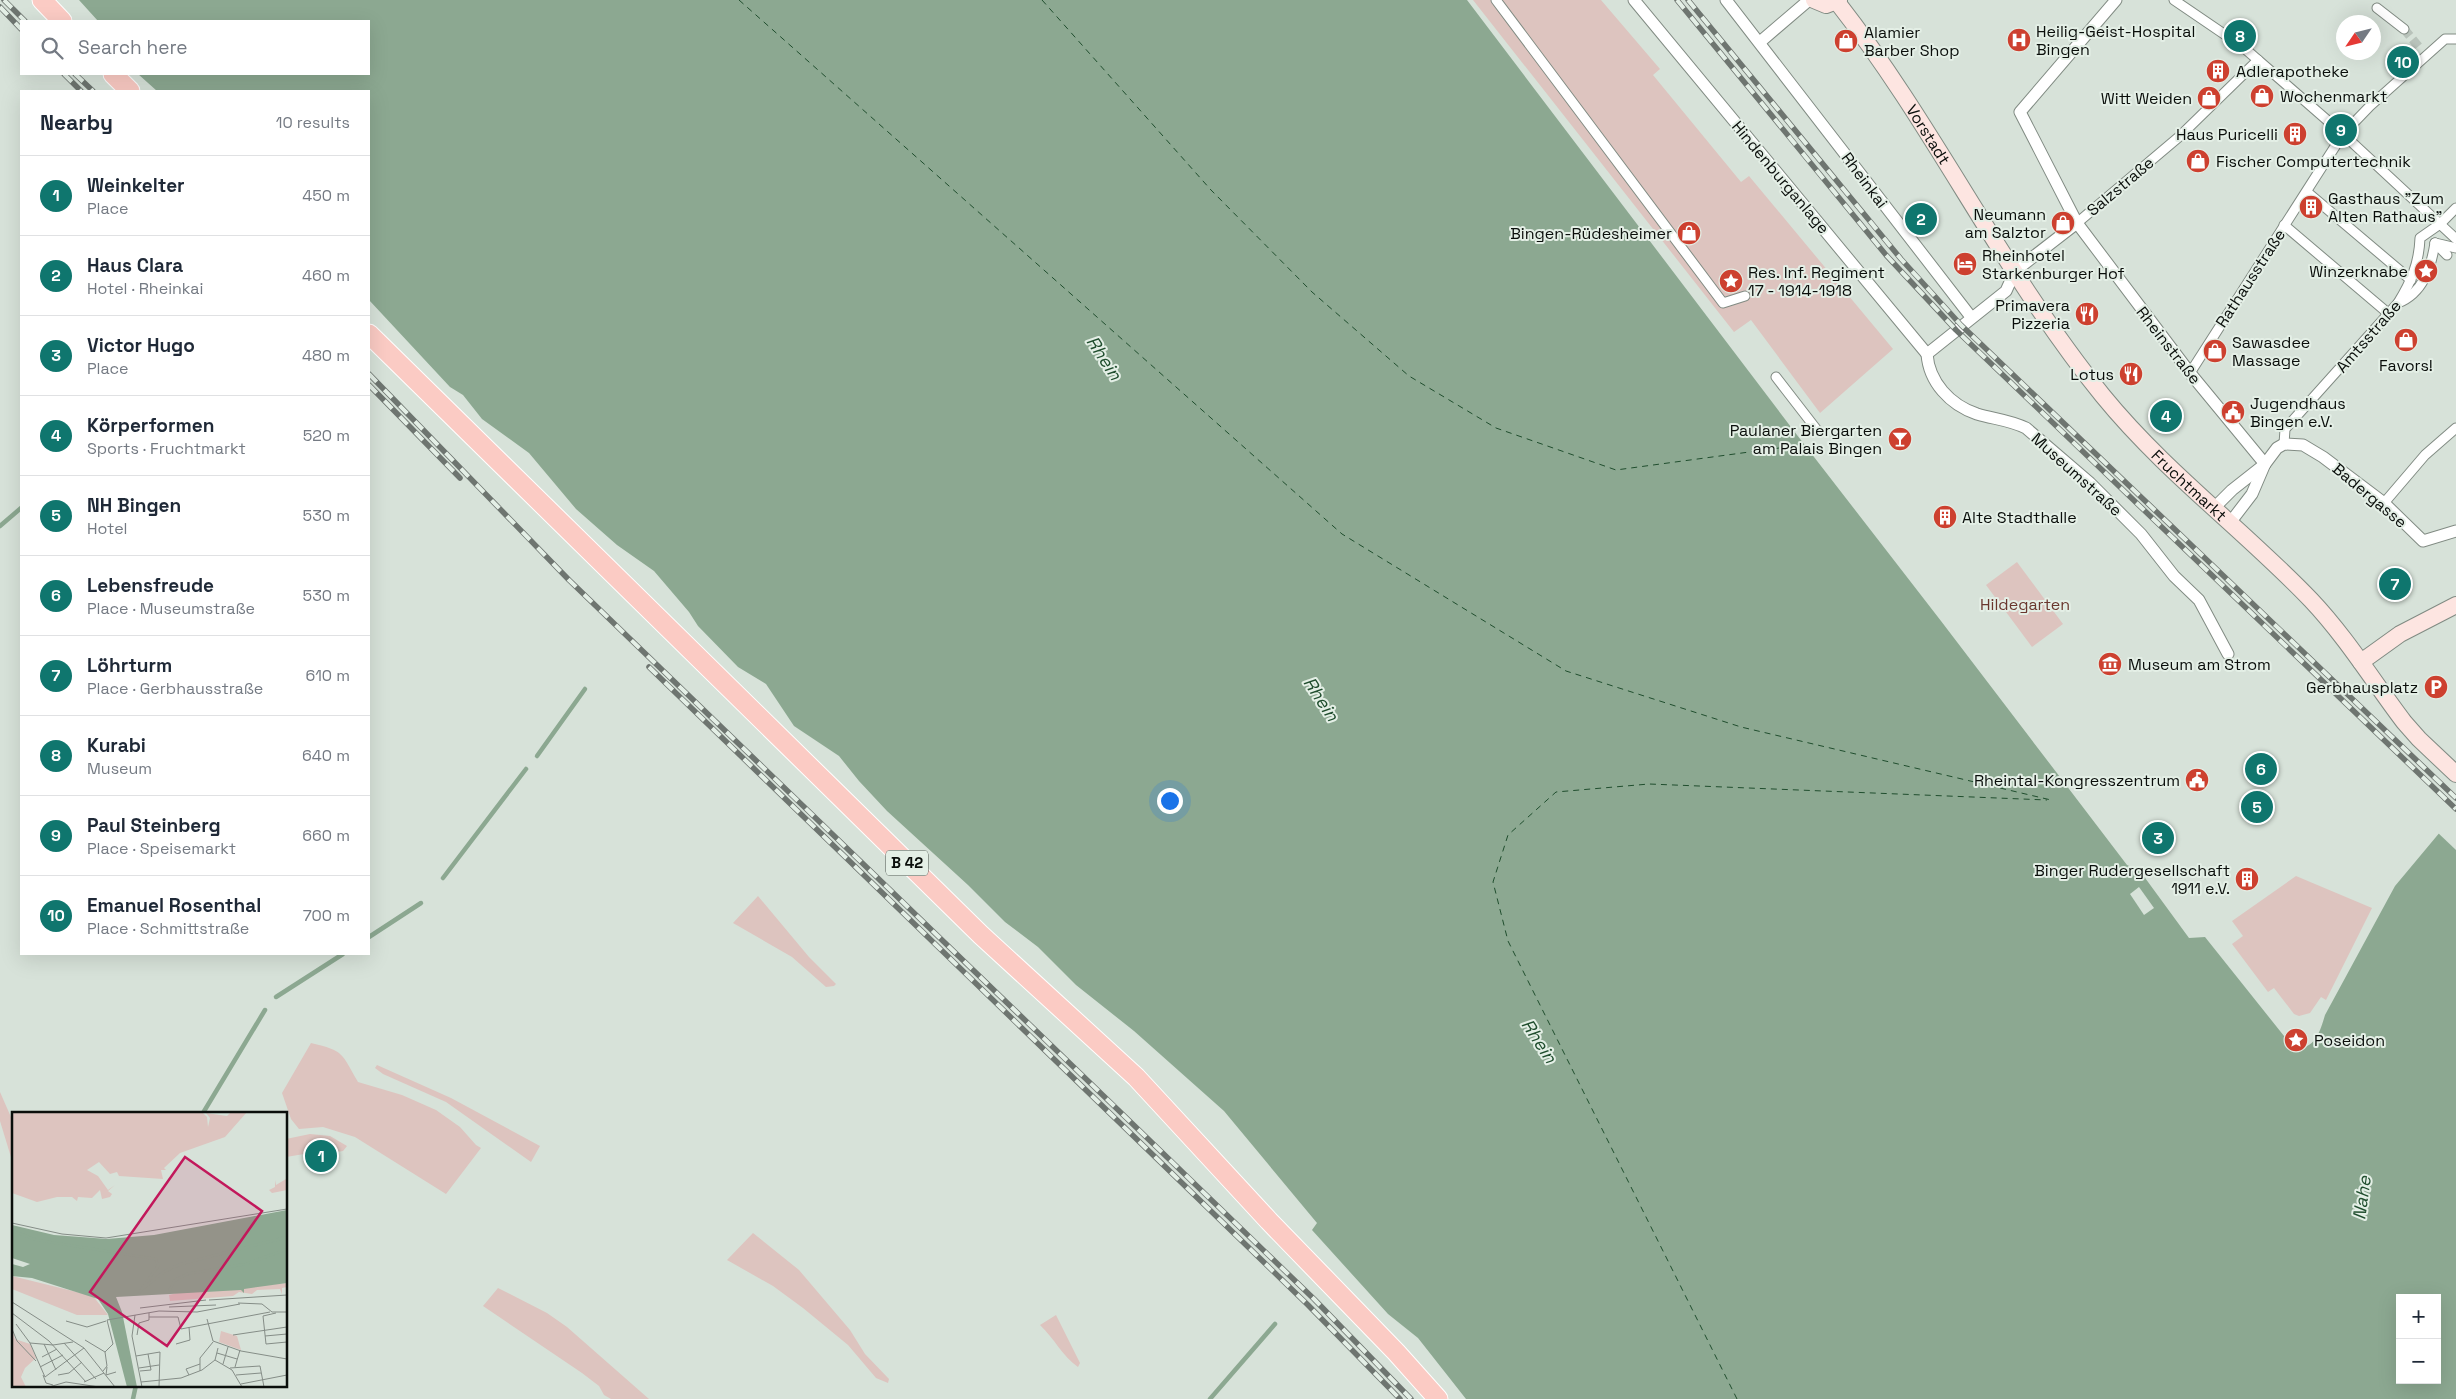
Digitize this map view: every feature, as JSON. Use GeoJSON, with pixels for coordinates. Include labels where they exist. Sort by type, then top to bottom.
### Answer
{"type":"FeatureCollection","features":[{"type":"Feature","properties":{"kind":"main road"},"geometry":{"type":"LineString","coordinates":[[42,0],[61,20]]}},
{"type":"Feature","properties":{"kind":"main road"},"geometry":{"type":"LineString","coordinates":[[1814,0],[1826,5],[1838,1]]}},
{"type":"Feature","properties":{"kind":"main road","name":"Vorstadt"},"geometry":{"type":"LineString","coordinates":[[1838,1],[1903,94],[2015,271]]}},
{"type":"Feature","properties":{"kind":"main road"},"geometry":{"type":"LineString","coordinates":[[114,75],[129,90]]}},
{"type":"Feature","properties":{"kind":"main road","name":"Fruchtmarkt"},"geometry":{"type":"LineString","coordinates":[[2015,271],[2064,345],[2103,396],[2155,453],[2229,524],[2282,571],[2320,609],[2410,730],[2456,774]]}},
{"type":"Feature","properties":{"kind":"main road","name":"B 42"},"geometry":{"type":"LineString","coordinates":[[370,335],[938,894],[1136,1076],[1269,1221],[1396,1352],[1438,1399]]}},
{"type":"Feature","properties":{"kind":"main road"},"geometry":{"type":"LineString","coordinates":[[2361,662],[2400,634],[2456,605]]}},
{"type":"Feature","properties":{"kind":"street"},"geometry":{"type":"LineString","coordinates":[[1496,0],[1723,302],[1745,296]]}},
{"type":"Feature","properties":{"kind":"street","name":"Hindenburganlage"},"geometry":{"type":"LineString","coordinates":[[1634,0],[1927,354]]}},
{"type":"Feature","properties":{"kind":"street","name":"Rheinkai"},"geometry":{"type":"LineString","coordinates":[[1726,0],[1971,317]]}},
{"type":"Feature","properties":{"kind":"street"},"geometry":{"type":"LineString","coordinates":[[1760,42],[1809,0]]}},
{"type":"Feature","properties":{"kind":"street","name":"Rheinstraße"},"geometry":{"type":"LineString","coordinates":[[2116,0],[2020,112],[2077,222],[2190,373],[2265,464]]}},
{"type":"Feature","properties":{"kind":"street"},"geometry":{"type":"LineString","coordinates":[[2174,0],[2258,60],[2343,134],[2456,239]]}},
{"type":"Feature","properties":{"kind":"street"},"geometry":{"type":"LineString","coordinates":[[2377,8],[2404,29]]}},
{"type":"Feature","properties":{"kind":"street","name":"Rathausstraße"},"geometry":{"type":"LineString","coordinates":[[2190,373],[2343,134],[2445,39],[2456,39]]}},
{"type":"Feature","properties":{"kind":"street"},"geometry":{"type":"LineString","coordinates":[[2419,47],[2426,55]]}},
{"type":"Feature","properties":{"kind":"street","name":"Salzstraße"},"geometry":{"type":"LineString","coordinates":[[2015,271],[2180,136],[2258,60]]}},
{"type":"Feature","properties":{"kind":"street"},"geometry":{"type":"LineString","coordinates":[[2307,192],[2412,280]]}},
{"type":"Feature","properties":{"kind":"street","name":"Amtsstraße"},"geometry":{"type":"LineString","coordinates":[[2229,524],[2252,494],[2265,464],[2277,448],[2284,444],[2286,430],[2398,303],[2412,280],[2420,257],[2420,238],[2440,224],[2456,208]]}},
{"type":"Feature","properties":{"kind":"street"},"geometry":{"type":"LineString","coordinates":[[2284,225],[2390,314]]}},
{"type":"Feature","properties":{"kind":"street"},"geometry":{"type":"LineString","coordinates":[[2435,243],[2456,248]]}},
{"type":"Feature","properties":{"kind":"street"},"geometry":{"type":"LineString","coordinates":[[2435,243],[2447,255]]}},
{"type":"Feature","properties":{"kind":"street"},"geometry":{"type":"LineString","coordinates":[[2398,303],[2407,300],[2428,277],[2435,243]]}},
{"type":"Feature","properties":{"kind":"street"},"geometry":{"type":"LineString","coordinates":[[1927,354],[2006,290],[2015,271]]}},
{"type":"Feature","properties":{"kind":"street","name":"Museumstraße"},"geometry":{"type":"LineString","coordinates":[[1927,354],[1928,369],[1935,382],[1954,401],[1977,414],[2014,422],[2026,428],[2115,507],[2141,534],[2174,576],[2198,600],[2228,654]]}},
{"type":"Feature","properties":{"kind":"street"},"geometry":{"type":"LineString","coordinates":[[1776,377],[1817,430]]}},
{"type":"Feature","properties":{"kind":"street"},"geometry":{"type":"LineString","coordinates":[[2384,503],[2425,455],[2456,428]]}},
{"type":"Feature","properties":{"kind":"street","name":"Badergasse"},"geometry":{"type":"LineString","coordinates":[[2284,444],[2304,445],[2323,457],[2384,503],[2423,540],[2456,531]]}},
{"type":"Feature","properties":{"kind":"street","name":"Amtsstraße"},"geometry":{"type":"LineString","coordinates":[[2213,509],[2232,490],[2265,464]]}},
{"type":"Feature","properties":{"kind":"green space"},"geometry":{"type":"Polygon","coordinates":[[[1473,0],[1601,0],[1660,69],[1653,75],[1741,182],[1749,176],[1893,349],[1820,413],[1751,320],[1734,332],[1473,0]]]}},
{"type":"Feature","properties":{"kind":"green space","name":"Hildegarten"},"geometry":{"type":"Polygon","coordinates":[[[2017,562],[2063,624],[2032,647],[1986,585],[2017,562]]]}},
{"type":"Feature","properties":{"kind":"green space"},"geometry":{"type":"Polygon","coordinates":[[[2296,876],[2372,908],[2326,1000],[2321,997],[2310,1013],[2299,1016],[2294,1014],[2274,988],[2268,992],[2232,944],[2243,936],[2232,921],[2296,876]]]}},
{"type":"Feature","properties":{"kind":"green space"},"geometry":{"type":"Polygon","coordinates":[[[758,896],[809,957],[836,984],[834,986],[826,987],[792,957],[733,923],[758,896]]]}},
{"type":"Feature","properties":{"kind":"green space"},"geometry":{"type":"Polygon","coordinates":[[[311,1043],[330,1048],[341,1055],[358,1082],[402,1095],[436,1110],[460,1127],[481,1148],[446,1194],[355,1137],[323,1127],[299,1129],[291,1119],[282,1093],[311,1043]]]}},
{"type":"Feature","properties":{"kind":"green space"},"geometry":{"type":"Polygon","coordinates":[[[377,1065],[451,1098],[540,1146],[531,1162],[446,1102],[383,1074],[375,1068],[377,1065]]]}},
{"type":"Feature","properties":{"kind":"green space"},"geometry":{"type":"Polygon","coordinates":[[[0,1092],[12,1119],[12,1160],[0,1121],[0,1092]]]}},
{"type":"Feature","properties":{"kind":"green space"},"geometry":{"type":"Polygon","coordinates":[[[310,1134],[330,1136],[347,1146],[343,1151],[316,1152],[288,1157],[288,1139],[310,1134]]]}},
{"type":"Feature","properties":{"kind":"green space"},"geometry":{"type":"Polygon","coordinates":[[[753,1233],[799,1270],[850,1330],[865,1354],[889,1379],[888,1383],[876,1378],[848,1345],[803,1308],[773,1286],[727,1260],[753,1233]]]}},
{"type":"Feature","properties":{"kind":"green space"},"geometry":{"type":"Polygon","coordinates":[[[498,1288],[547,1313],[567,1327],[649,1399],[611,1399],[604,1395],[599,1386],[582,1373],[483,1306],[498,1288]]]}},
{"type":"Feature","properties":{"kind":"green space"},"geometry":{"type":"Polygon","coordinates":[[[1056,1315],[1080,1363],[1078,1367],[1040,1325],[1056,1315]]]}},
{"type":"Feature","properties":{"kind":"water"},"geometry":{"type":"Polygon","coordinates":[[[79,0],[1467,0],[1797,435],[2127,865],[2140,871],[2189,938],[2205,937],[2292,1046],[2306,1046],[2315,1040],[2325,1015],[2395,886],[2456,813],[2456,1399],[1466,1399],[1418,1338],[1388,1314],[1312,1230],[1317,1223],[1224,1111],[1134,1031],[1076,985],[1038,947],[1005,922],[968,885],[887,811],[839,756],[794,726],[766,684],[738,667],[698,626],[689,612],[654,571],[617,545],[576,509],[529,453],[482,419],[463,395],[450,387],[370,301],[370,90],[156,90],[139,75],[370,75],[370,20],[97,20],[79,0]]]}},
{"type":"Feature","properties":{"kind":"pier"},"geometry":{"type":"Polygon","coordinates":[[[2456,811],[2456,850],[2436,831],[2456,811]]]}},
{"type":"Feature","properties":{"kind":"pier"},"geometry":{"type":"Polygon","coordinates":[[[2139,887],[2154,908],[2144,915],[2130,894],[2139,887]]]}},
{"type":"Feature","properties":{"kind":"waterway"},"geometry":{"type":"LineString","coordinates":[[0,526],[20,509]]}},
{"type":"Feature","properties":{"kind":"waterway"},"geometry":{"type":"LineString","coordinates":[[537,756],[585,689]]}},
{"type":"Feature","properties":{"kind":"waterway"},"geometry":{"type":"LineString","coordinates":[[443,878],[526,769]]}},
{"type":"Feature","properties":{"kind":"waterway"},"geometry":{"type":"LineString","coordinates":[[370,936],[421,903]]}},
{"type":"Feature","properties":{"kind":"waterway"},"geometry":{"type":"LineString","coordinates":[[276,997],[341,955]]}},
{"type":"Feature","properties":{"kind":"waterway"},"geometry":{"type":"LineString","coordinates":[[204,1112],[265,1010]]}},
{"type":"Feature","properties":{"kind":"waterway"},"geometry":{"type":"LineString","coordinates":[[1210,1399],[1275,1324]]}},
{"type":"Feature","properties":{"kind":"waterway"},"geometry":{"type":"LineString","coordinates":[[133,1399],[136,1386]]}},
{"type":"Feature","properties":{"kind":"ferry route"},"geometry":{"type":"LineString","coordinates":[[739,0],[1342,534],[1566,671],[1741,727],[2051,800]]}},
{"type":"Feature","properties":{"kind":"ferry route"},"geometry":{"type":"LineString","coordinates":[[1042,0],[1211,190],[1312,292],[1409,376],[1496,428],[1616,470],[1779,448]]}},
{"type":"Feature","properties":{"kind":"ferry route"},"geometry":{"type":"LineString","coordinates":[[1737,1399],[1508,941],[1493,882],[1508,835],[1556,792],[1649,784],[2047,800]]}},
{"type":"Feature","properties":{"kind":"tunnel"},"geometry":{"type":"LineString","coordinates":[[2404,29],[2419,47]]}},
{"type":"Feature","properties":{"kind":"railway"},"geometry":{"type":"LineString","coordinates":[[4,0],[24,20]]}},
{"type":"Feature","properties":{"kind":"railway"},"geometry":{"type":"LineString","coordinates":[[1677,0],[1886,255],[1956,330],[2456,809]]}},
{"type":"Feature","properties":{"kind":"railway"},"geometry":{"type":"LineString","coordinates":[[1688,0],[1901,259],[1961,325],[2456,798]]}},
{"type":"Feature","properties":{"kind":"railway"},"geometry":{"type":"LineString","coordinates":[[0,7],[20,28]]}},
{"type":"Feature","properties":{"kind":"railway"},"geometry":{"type":"LineString","coordinates":[[65,75],[80,90]]}},
{"type":"Feature","properties":{"kind":"railway"},"geometry":{"type":"LineString","coordinates":[[76,75],[92,90]]}},
{"type":"Feature","properties":{"kind":"railway"},"geometry":{"type":"LineString","coordinates":[[370,375],[569,580],[1314,1299],[1411,1399]]}},
{"type":"Feature","properties":{"kind":"railway"},"geometry":{"type":"LineString","coordinates":[[370,386],[460,478]]}},
{"type":"Feature","properties":{"kind":"railway"},"geometry":{"type":"LineString","coordinates":[[649,667],[1308,1305],[1400,1399]]}},
{"type":"Feature","properties":{"kind":"place","name":"Kurabi"},"geometry":{"type":"Point","coordinates":[2240,36]}},
{"type":"Feature","properties":{"kind":"place","name":"Heilig-Geist-Hospital Bingen"},"geometry":{"type":"Point","coordinates":[2019,40]}},
{"type":"Feature","properties":{"kind":"place","name":"Alamier Barber Shop"},"geometry":{"type":"Point","coordinates":[1846,41]}},
{"type":"Feature","properties":{"kind":"place","name":"Emanuel Rosenthal"},"geometry":{"type":"Point","coordinates":[2403,62]}},
{"type":"Feature","properties":{"kind":"place","name":"Adlerapotheke"},"geometry":{"type":"Point","coordinates":[2218,71]}},
{"type":"Feature","properties":{"kind":"place","name":"Wochenmarkt"},"geometry":{"type":"Point","coordinates":[2262,96]}},
{"type":"Feature","properties":{"kind":"place","name":"Witt Weiden"},"geometry":{"type":"Point","coordinates":[2209,98]}},
{"type":"Feature","properties":{"kind":"place","name":"Paul Steinberg"},"geometry":{"type":"Point","coordinates":[2341,130]}},
{"type":"Feature","properties":{"kind":"place","name":"Haus Puricelli"},"geometry":{"type":"Point","coordinates":[2295,134]}},
{"type":"Feature","properties":{"kind":"place","name":"Fischer Computertechnik"},"geometry":{"type":"Point","coordinates":[2198,161]}},
{"type":"Feature","properties":{"kind":"place","name":"Gasthaus \"Zum Alten Rathaus\""},"geometry":{"type":"Point","coordinates":[2311,207]}},
{"type":"Feature","properties":{"kind":"place","name":"Haus Clara"},"geometry":{"type":"Point","coordinates":[1921,219]}},
{"type":"Feature","properties":{"kind":"place","name":"Neumann am Salztor"},"geometry":{"type":"Point","coordinates":[2063,223]}},
{"type":"Feature","properties":{"kind":"place","name":"Bingen-Rüdesheimer"},"geometry":{"type":"Point","coordinates":[1689,233]}},
{"type":"Feature","properties":{"kind":"place","name":"Rheinhotel Starkenburger Hof"},"geometry":{"type":"Point","coordinates":[1965,264]}},
{"type":"Feature","properties":{"kind":"place","name":"Winzerknabe"},"geometry":{"type":"Point","coordinates":[2426,271]}},
{"type":"Feature","properties":{"kind":"place","name":"Res. Inf. Regiment 17 - 1914-1918"},"geometry":{"type":"Point","coordinates":[1731,281]}},
{"type":"Feature","properties":{"kind":"place","name":"Primavera Pizzeria"},"geometry":{"type":"Point","coordinates":[2087,314]}},
{"type":"Feature","properties":{"kind":"place","name":"Favors!"},"geometry":{"type":"Point","coordinates":[2406,340]}},
{"type":"Feature","properties":{"kind":"place","name":"Sawasdee Massage"},"geometry":{"type":"Point","coordinates":[2215,351]}},
{"type":"Feature","properties":{"kind":"place","name":"Lotus"},"geometry":{"type":"Point","coordinates":[2131,374]}},
{"type":"Feature","properties":{"kind":"place","name":"Jugendhaus Bingen e.V."},"geometry":{"type":"Point","coordinates":[2233,412]}},
{"type":"Feature","properties":{"kind":"place","name":"Körperformen"},"geometry":{"type":"Point","coordinates":[2166,416]}},
{"type":"Feature","properties":{"kind":"place","name":"Paulaner Biergarten am Palais Bingen"},"geometry":{"type":"Point","coordinates":[1900,439]}},
{"type":"Feature","properties":{"kind":"place","name":"Alte Stadthalle"},"geometry":{"type":"Point","coordinates":[1945,517]}},
{"type":"Feature","properties":{"kind":"place","name":"Löhrturm"},"geometry":{"type":"Point","coordinates":[2395,584]}},
{"type":"Feature","properties":{"kind":"place","name":"Museum am Strom"},"geometry":{"type":"Point","coordinates":[2110,664]}},
{"type":"Feature","properties":{"kind":"place","name":"Gerbhausplatz"},"geometry":{"type":"Point","coordinates":[2436,687]}},
{"type":"Feature","properties":{"kind":"place","name":"Lebensfreude"},"geometry":{"type":"Point","coordinates":[2261,769]}},
{"type":"Feature","properties":{"kind":"place","name":"Rheintal-Kongresszentrum"},"geometry":{"type":"Point","coordinates":[2197,780]}},
{"type":"Feature","properties":{"kind":"place","name":"NH Bingen"},"geometry":{"type":"Point","coordinates":[2257,807]}},
{"type":"Feature","properties":{"kind":"place","name":"Victor Hugo"},"geometry":{"type":"Point","coordinates":[2158,838]}},
{"type":"Feature","properties":{"kind":"place","name":"Binger Rudergesellschaft 1911 e.V."},"geometry":{"type":"Point","coordinates":[2247,879]}},
{"type":"Feature","properties":{"kind":"place","name":"Poseidon"},"geometry":{"type":"Point","coordinates":[2296,1040]}},
{"type":"Feature","properties":{"kind":"place","name":"Weinkelter"},"geometry":{"type":"Point","coordinates":[321,1156]}},
{"type":"Feature","properties":{"kind":"water label","name":"Rhein"},"geometry":{"type":"Point","coordinates":[1104,358]}},
{"type":"Feature","properties":{"kind":"water label","name":"Rhein"},"geometry":{"type":"Point","coordinates":[1321,699]}},
{"type":"Feature","properties":{"kind":"water label","name":"Rhein"},"geometry":{"type":"Point","coordinates":[1539,1041]}},
{"type":"Feature","properties":{"kind":"water label","name":"Nahe"},"geometry":{"type":"Point","coordinates":[2362,1198]}}]}
